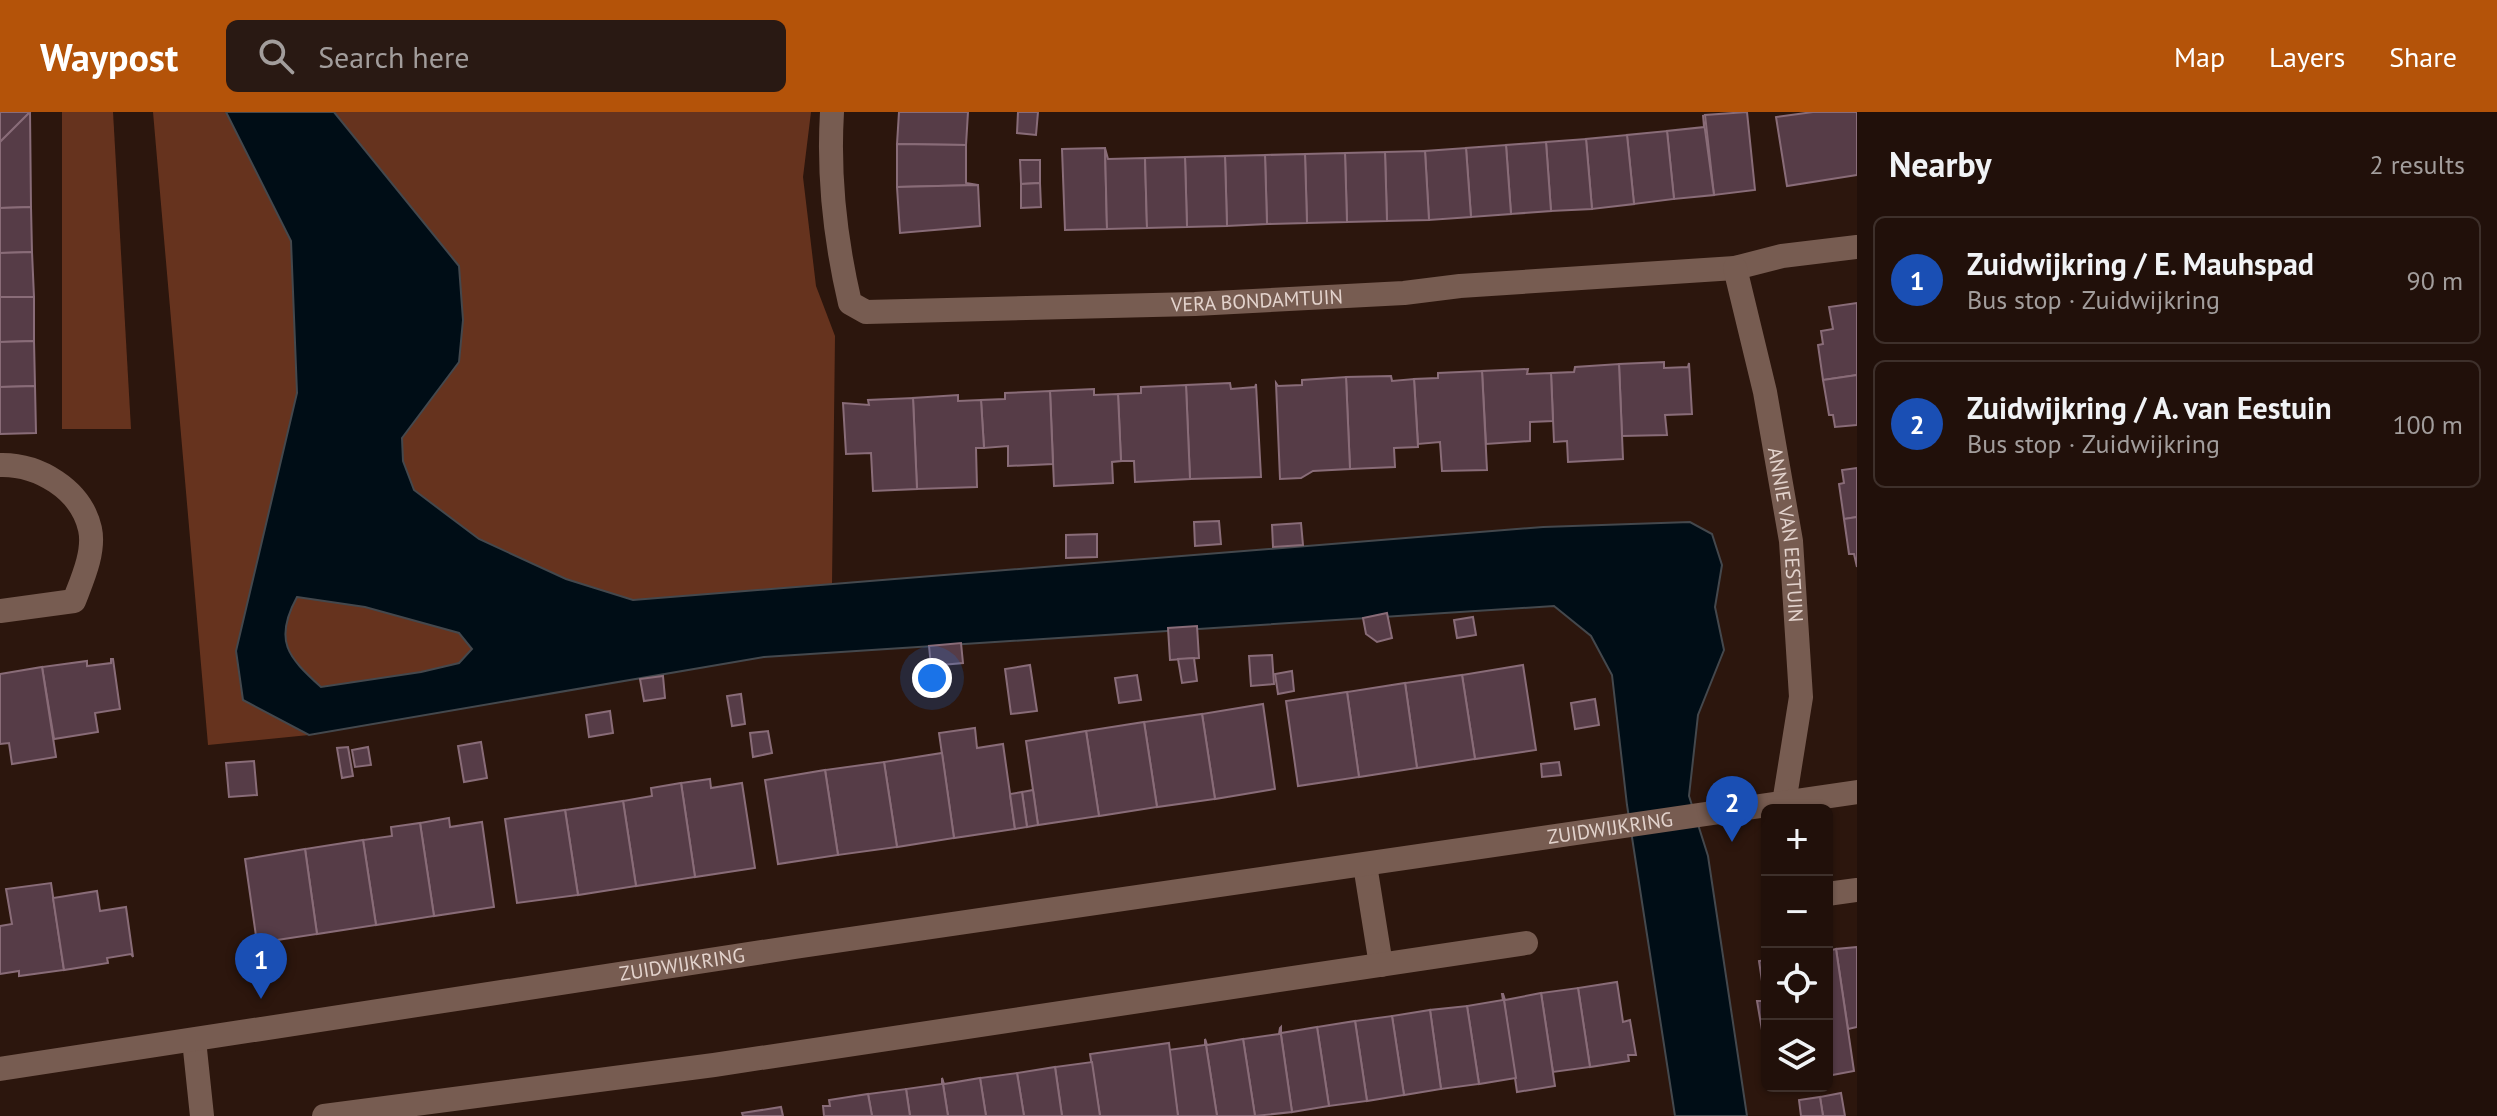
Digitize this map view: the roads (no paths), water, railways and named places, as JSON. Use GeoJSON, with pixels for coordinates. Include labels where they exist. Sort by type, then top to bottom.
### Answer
{"type":"FeatureCollection","features":[{"type":"Feature","properties":{"kind":"street","name":"VERA BONDAMTUIN"},"geometry":{"type":"LineString","coordinates":[[832,112],[829,150],[834,233],[850,303],[866,312],[1276,301],[1735,268],[1782,256],[1857,247]]}},
{"type":"Feature","properties":{"kind":"street","name":"ANNIE VAN EESTUIN"},"geometry":{"type":"LineString","coordinates":[[1735,268],[1765,392],[1791,541],[1801,697],[1784,803]]}},
{"type":"Feature","properties":{"kind":"street"},"geometry":{"type":"LineString","coordinates":[[0,465],[17,465],[61,483],[80,506],[90,530],[87,565],[74,601],[0,611]]}},
{"type":"Feature","properties":{"kind":"street","name":"ZUIDWIJKRING"},"geometry":{"type":"LineString","coordinates":[[0,1069],[795,947],[1857,792]]}},
{"type":"Feature","properties":{"kind":"street"},"geometry":{"type":"LineString","coordinates":[[1365,865],[1381,965]]}},
{"type":"Feature","properties":{"kind":"street"},"geometry":{"type":"LineString","coordinates":[[1833,893],[1857,890]]}},
{"type":"Feature","properties":{"kind":"street"},"geometry":{"type":"LineString","coordinates":[[324,1116],[714,1065],[1526,943]]}},
{"type":"Feature","properties":{"kind":"street"},"geometry":{"type":"LineString","coordinates":[[194,1040],[202,1116]]}},
{"type":"Feature","properties":{"kind":"place","name":"Zuidwijkring / A. van Eestuin"},"geometry":{"type":"Point","coordinates":[1732,842]}},
{"type":"Feature","properties":{"kind":"place","name":"Zuidwijkring / E. Mauhspad"},"geometry":{"type":"Point","coordinates":[261,999]}}]}
